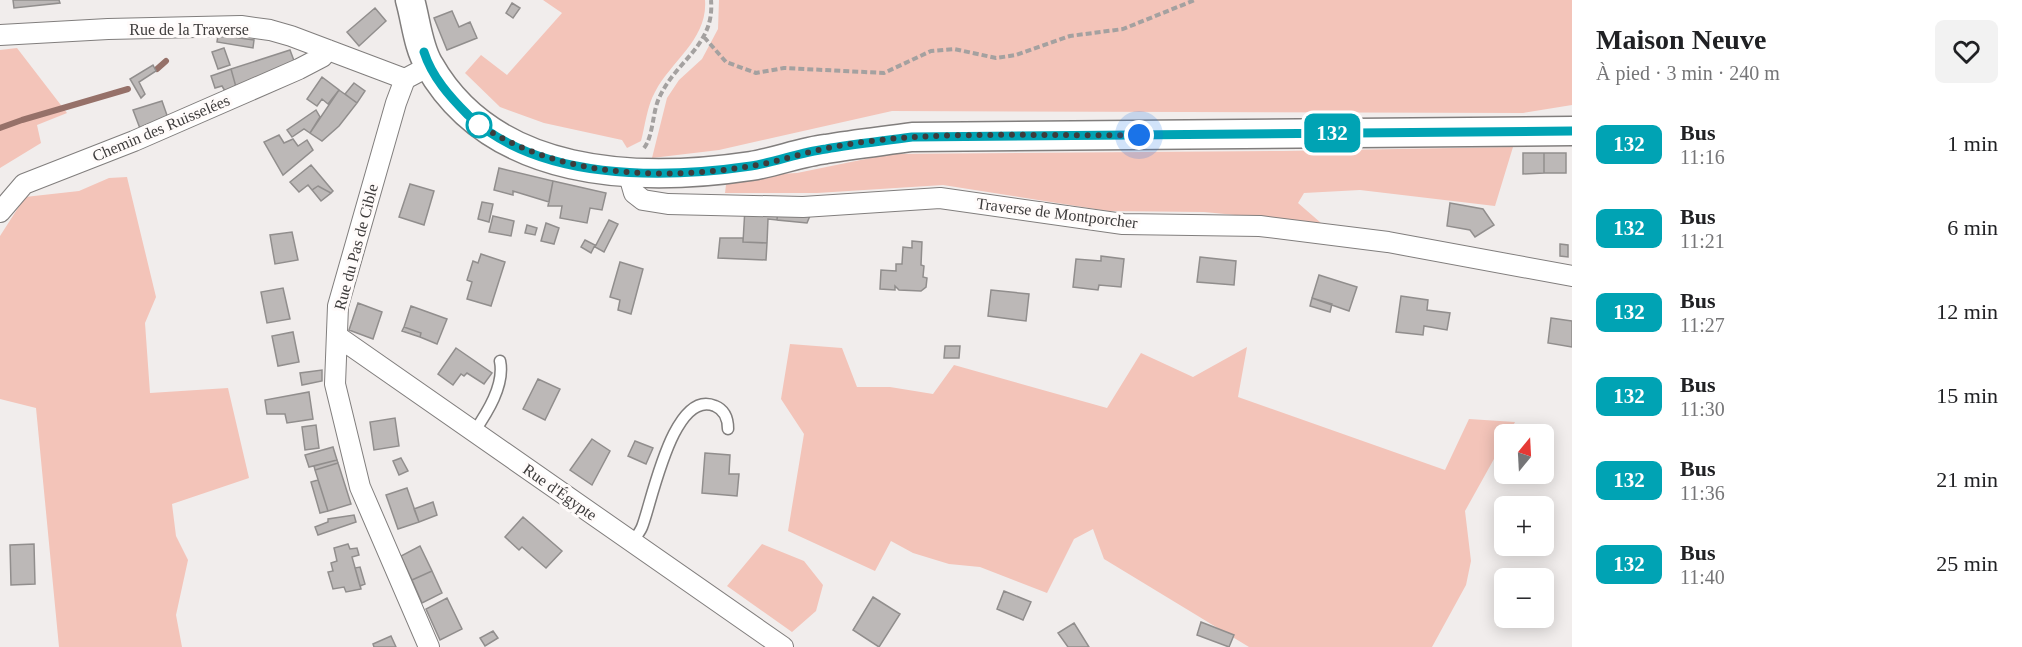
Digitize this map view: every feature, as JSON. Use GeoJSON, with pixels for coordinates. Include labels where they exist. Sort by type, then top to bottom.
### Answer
{"type":"FeatureCollection","features":[{"type":"Feature","properties":{"kind":"main road"},"geometry":{"type":"LineString","coordinates":[[410,0],[419,65],[477,123],[494,135],[536,155],[589,168],[633,162],[678,173],[752,166],[824,149],[912,137],[1572,131]]}},
{"type":"Feature","properties":{"kind":"street","name":"Rue de la Traverse"},"geometry":{"type":"LineString","coordinates":[[0,35],[108,29],[241,26],[270,30],[328,50],[419,65]]}},
{"type":"Feature","properties":{"kind":"street","name":"Chemin des Ruisselées"},"geometry":{"type":"LineString","coordinates":[[0,212],[24,183],[134,141],[298,69],[322,57],[328,50]]}},
{"type":"Feature","properties":{"kind":"street","name":"Rue du Pas de Cible"},"geometry":{"type":"LineString","coordinates":[[419,65],[396,103],[338,306],[335,384],[360,488],[429,647]]}},
{"type":"Feature","properties":{"kind":"street","name":"Traverse de Montporcher"},"geometry":{"type":"LineString","coordinates":[[633,162],[634,193],[643,200],[668,204],[804,207],[940,198],[1123,224],[1272,227],[1388,242],[1572,276]]}},
{"type":"Feature","properties":{"kind":"street","name":"Rue d'Égypte"},"geometry":{"type":"LineString","coordinates":[[337,336],[783,647]]}},
{"type":"Feature","properties":{"kind":"lane"},"geometry":{"type":"LineString","coordinates":[[474,432],[494,397],[501,367],[500,361]]}},
{"type":"Feature","properties":{"kind":"lane"},"geometry":{"type":"LineString","coordinates":[[632,543],[642,528],[657,474],[686,413],[697,405],[716,406],[728,420],[728,429]]}},
{"type":"Feature","properties":{"kind":"path"},"geometry":{"type":"LineString","coordinates":[[633,162],[646,147],[658,98],[666,83],[699,47],[704,37],[711,10],[711,0]]}},
{"type":"Feature","properties":{"kind":"path"},"geometry":{"type":"LineString","coordinates":[[704,37],[726,62],[756,73],[784,68],[884,73],[932,51],[954,49],[996,58],[1016,55],[1070,36],[1123,29],[1194,0]]}},
{"type":"Feature","properties":{"kind":"shaded area"},"geometry":{"type":"Polygon","coordinates":[[[543,0],[705,0],[701,26],[695,38],[662,80],[652,98],[641,141],[627,148],[622,140],[544,123],[500,107],[465,73],[481,55],[507,75],[562,13],[543,0]]]}},
{"type":"Feature","properties":{"kind":"shaded area"},"geometry":{"type":"Polygon","coordinates":[[[719,0],[1572,0],[1572,105],[1523,113],[892,111],[719,150],[652,158],[667,98],[679,80],[702,59],[718,29],[719,0]]]}},
{"type":"Feature","properties":{"kind":"shaded area"},"geometry":{"type":"Polygon","coordinates":[[[17,48],[67,113],[37,125],[41,143],[0,168],[0,50],[17,48]]]}},
{"type":"Feature","properties":{"kind":"shaded area"},"geometry":{"type":"Polygon","coordinates":[[[1513,147],[1495,206],[1360,190],[1304,193],[1298,203],[1321,223],[1204,212],[1108,211],[943,185],[817,193],[725,193],[727,177],[797,173],[890,154],[1513,147]]]}},
{"type":"Feature","properties":{"kind":"shaded area"},"geometry":{"type":"Polygon","coordinates":[[[127,177],[156,297],[145,323],[150,393],[228,388],[249,478],[172,504],[176,536],[188,560],[176,615],[182,647],[59,647],[36,408],[0,399],[0,236],[25,197],[79,191],[109,178],[127,177]]]}},
{"type":"Feature","properties":{"kind":"shaded area"},"geometry":{"type":"Polygon","coordinates":[[[790,344],[842,348],[857,387],[890,387],[933,394],[954,365],[1107,408],[1141,353],[1193,377],[1247,347],[1238,397],[1445,470],[1469,419],[1515,422],[1514,424],[1494,424],[1494,459],[1465,511],[1471,561],[1466,585],[1432,647],[1249,647],[1104,559],[1093,529],[1074,539],[1047,593],[980,567],[949,564],[913,553],[891,541],[875,571],[788,531],[804,434],[781,399],[790,344]]]}},
{"type":"Feature","properties":{"kind":"shaded area"},"geometry":{"type":"Polygon","coordinates":[[[762,544],[804,561],[823,585],[816,611],[792,632],[727,586],[762,544]]]}},
{"type":"Feature","properties":{"kind":"building"},"geometry":{"type":"Polygon","coordinates":[[[13,0],[59,0],[60,3],[14,8],[13,0]]]}},
{"type":"Feature","properties":{"kind":"building"},"geometry":{"type":"Polygon","coordinates":[[[512,3],[520,8],[513,18],[506,13],[512,3]]]}},
{"type":"Feature","properties":{"kind":"building"},"geometry":{"type":"Polygon","coordinates":[[[375,8],[386,21],[359,46],[347,32],[375,8]]]}},
{"type":"Feature","properties":{"kind":"building"},"geometry":{"type":"Polygon","coordinates":[[[452,11],[459,27],[470,22],[477,38],[447,50],[434,18],[452,11]]]}},
{"type":"Feature","properties":{"kind":"building"},"geometry":{"type":"Polygon","coordinates":[[[218,35],[254,40],[253,48],[217,42],[218,35]]]}},
{"type":"Feature","properties":{"kind":"building"},"geometry":{"type":"Polygon","coordinates":[[[224,48],[230,65],[218,69],[212,52],[224,48]]]}},
{"type":"Feature","properties":{"kind":"building"},"geometry":{"type":"Polygon","coordinates":[[[290,50],[296,66],[236,87],[231,69],[290,50]]]}},
{"type":"Feature","properties":{"kind":"building"},"geometry":{"type":"Polygon","coordinates":[[[153,65],[156,71],[139,82],[145,94],[141,98],[130,79],[153,65]]]}},
{"type":"Feature","properties":{"kind":"building"},"geometry":{"type":"Polygon","coordinates":[[[231,69],[236,87],[225,91],[222,86],[215,88],[211,76],[231,69]]]}},
{"type":"Feature","properties":{"kind":"building"},"geometry":{"type":"Polygon","coordinates":[[[322,77],[339,90],[328,104],[322,99],[317,106],[307,99],[322,77]]]}},
{"type":"Feature","properties":{"kind":"building"},"geometry":{"type":"Polygon","coordinates":[[[354,83],[365,91],[357,103],[345,94],[354,83]]]}},
{"type":"Feature","properties":{"kind":"building"},"geometry":{"type":"Polygon","coordinates":[[[339,90],[357,103],[339,126],[322,141],[310,133],[339,90]]]}},
{"type":"Feature","properties":{"kind":"building"},"geometry":{"type":"Polygon","coordinates":[[[162,101],[169,121],[141,131],[133,110],[162,101]]]}},
{"type":"Feature","properties":{"kind":"building"},"geometry":{"type":"Polygon","coordinates":[[[316,110],[320,117],[310,133],[304,129],[292,137],[287,130],[316,110]]]}},
{"type":"Feature","properties":{"kind":"building"},"geometry":{"type":"Polygon","coordinates":[[[279,135],[284,143],[293,139],[298,146],[307,140],[313,150],[283,175],[264,142],[279,135]]]}},
{"type":"Feature","properties":{"kind":"building"},"geometry":{"type":"Polygon","coordinates":[[[1523,153],[1544,153],[1544,173],[1523,174],[1523,153]]]}},
{"type":"Feature","properties":{"kind":"building"},"geometry":{"type":"Polygon","coordinates":[[[1544,153],[1566,153],[1566,173],[1544,173],[1544,153]]]}},
{"type":"Feature","properties":{"kind":"building"},"geometry":{"type":"Polygon","coordinates":[[[311,165],[333,191],[331,193],[318,186],[312,190],[308,185],[299,192],[290,182],[311,165]]]}},
{"type":"Feature","properties":{"kind":"building"},"geometry":{"type":"Polygon","coordinates":[[[499,168],[553,181],[549,202],[513,191],[513,195],[494,190],[499,168]]]}},
{"type":"Feature","properties":{"kind":"building"},"geometry":{"type":"Polygon","coordinates":[[[553,181],[606,193],[602,210],[590,208],[587,223],[560,218],[562,206],[548,206],[553,181]]]}},
{"type":"Feature","properties":{"kind":"building"},"geometry":{"type":"Polygon","coordinates":[[[410,184],[434,191],[424,225],[399,217],[410,184]]]}},
{"type":"Feature","properties":{"kind":"building"},"geometry":{"type":"Polygon","coordinates":[[[318,186],[331,193],[321,201],[312,190],[318,186]]]}},
{"type":"Feature","properties":{"kind":"building"},"geometry":{"type":"Polygon","coordinates":[[[482,202],[493,204],[489,222],[478,219],[482,202]]]}},
{"type":"Feature","properties":{"kind":"building"},"geometry":{"type":"Polygon","coordinates":[[[1450,203],[1483,209],[1494,225],[1475,237],[1470,230],[1447,226],[1450,203]]]}},
{"type":"Feature","properties":{"kind":"building"},"geometry":{"type":"Polygon","coordinates":[[[745,208],[778,209],[777,220],[768,219],[767,243],[743,242],[745,208]]]}},
{"type":"Feature","properties":{"kind":"building"},"geometry":{"type":"Polygon","coordinates":[[[778,209],[812,211],[807,223],[777,220],[778,209]]]}},
{"type":"Feature","properties":{"kind":"building"},"geometry":{"type":"Polygon","coordinates":[[[493,216],[514,221],[511,236],[489,232],[493,216]]]}},
{"type":"Feature","properties":{"kind":"building"},"geometry":{"type":"Polygon","coordinates":[[[609,220],[618,224],[604,252],[595,247],[609,220]]]}},
{"type":"Feature","properties":{"kind":"building"},"geometry":{"type":"Polygon","coordinates":[[[546,223],[559,228],[554,244],[541,241],[546,223]]]}},
{"type":"Feature","properties":{"kind":"building"},"geometry":{"type":"Polygon","coordinates":[[[527,225],[537,228],[535,235],[525,233],[527,225]]]}},
{"type":"Feature","properties":{"kind":"building"},"geometry":{"type":"Polygon","coordinates":[[[292,232],[298,260],[275,264],[270,235],[292,232]]]}},
{"type":"Feature","properties":{"kind":"building"},"geometry":{"type":"Polygon","coordinates":[[[720,238],[743,238],[743,242],[767,243],[766,260],[718,258],[720,238]]]}},
{"type":"Feature","properties":{"kind":"building"},"geometry":{"type":"Polygon","coordinates":[[[585,240],[595,245],[591,253],[581,247],[585,240]]]}},
{"type":"Feature","properties":{"kind":"building"},"geometry":{"type":"Polygon","coordinates":[[[912,241],[922,242],[921,265],[924,266],[923,277],[927,278],[926,287],[921,291],[899,290],[895,286],[895,290],[880,289],[881,270],[896,271],[896,264],[902,264],[903,247],[912,248],[912,241]]]}},
{"type":"Feature","properties":{"kind":"building"},"geometry":{"type":"Polygon","coordinates":[[[1560,244],[1568,245],[1568,257],[1560,256],[1560,244]]]}},
{"type":"Feature","properties":{"kind":"building"},"geometry":{"type":"Polygon","coordinates":[[[481,254],[505,262],[491,306],[467,299],[472,282],[467,280],[473,261],[478,263],[481,254]]]}},
{"type":"Feature","properties":{"kind":"building"},"geometry":{"type":"Polygon","coordinates":[[[1101,256],[1124,259],[1121,287],[1099,285],[1098,290],[1073,287],[1076,259],[1101,261],[1101,256]]]}},
{"type":"Feature","properties":{"kind":"building"},"geometry":{"type":"Polygon","coordinates":[[[1200,257],[1236,261],[1234,285],[1197,282],[1200,257]]]}},
{"type":"Feature","properties":{"kind":"building"},"geometry":{"type":"Polygon","coordinates":[[[620,262],[643,269],[631,314],[618,310],[620,300],[610,297],[620,262]]]}},
{"type":"Feature","properties":{"kind":"building"},"geometry":{"type":"Polygon","coordinates":[[[1319,275],[1357,287],[1349,311],[1312,298],[1319,275]]]}},
{"type":"Feature","properties":{"kind":"building"},"geometry":{"type":"Polygon","coordinates":[[[283,288],[290,319],[267,323],[261,292],[283,288]]]}},
{"type":"Feature","properties":{"kind":"building"},"geometry":{"type":"Polygon","coordinates":[[[991,290],[1029,294],[1026,321],[988,316],[991,290]]]}},
{"type":"Feature","properties":{"kind":"building"},"geometry":{"type":"Polygon","coordinates":[[[1401,296],[1428,300],[1427,310],[1450,313],[1447,330],[1424,326],[1423,335],[1396,332],[1401,296]]]}},
{"type":"Feature","properties":{"kind":"building"},"geometry":{"type":"Polygon","coordinates":[[[1312,298],[1332,304],[1330,312],[1310,306],[1312,298]]]}},
{"type":"Feature","properties":{"kind":"building"},"geometry":{"type":"Polygon","coordinates":[[[358,303],[382,312],[373,339],[349,330],[358,303]]]}},
{"type":"Feature","properties":{"kind":"building"},"geometry":{"type":"Polygon","coordinates":[[[411,306],[447,319],[437,344],[420,337],[421,333],[404,327],[411,306]]]}},
{"type":"Feature","properties":{"kind":"building"},"geometry":{"type":"Polygon","coordinates":[[[1551,318],[1572,321],[1572,347],[1548,343],[1551,318]]]}},
{"type":"Feature","properties":{"kind":"building"},"geometry":{"type":"Polygon","coordinates":[[[404,327],[421,333],[420,337],[402,331],[404,327]]]}},
{"type":"Feature","properties":{"kind":"building"},"geometry":{"type":"Polygon","coordinates":[[[293,332],[299,362],[278,366],[272,336],[293,332]]]}},
{"type":"Feature","properties":{"kind":"building"},"geometry":{"type":"Polygon","coordinates":[[[945,346],[960,346],[959,358],[944,358],[945,346]]]}},
{"type":"Feature","properties":{"kind":"building"},"geometry":{"type":"Polygon","coordinates":[[[456,348],[492,373],[484,384],[467,373],[464,376],[461,374],[453,385],[438,374],[456,348]]]}},
{"type":"Feature","properties":{"kind":"building"},"geometry":{"type":"Polygon","coordinates":[[[322,370],[322,381],[302,385],[300,373],[322,370]]]}},
{"type":"Feature","properties":{"kind":"building"},"geometry":{"type":"Polygon","coordinates":[[[538,379],[560,389],[545,420],[523,409],[538,379]]]}},
{"type":"Feature","properties":{"kind":"building"},"geometry":{"type":"Polygon","coordinates":[[[309,392],[313,419],[287,423],[285,414],[267,414],[265,400],[309,392]]]}},
{"type":"Feature","properties":{"kind":"building"},"geometry":{"type":"Polygon","coordinates":[[[395,418],[399,446],[374,450],[370,422],[395,418]]]}},
{"type":"Feature","properties":{"kind":"building"},"geometry":{"type":"Polygon","coordinates":[[[316,425],[319,448],[305,450],[302,427],[316,425]]]}},
{"type":"Feature","properties":{"kind":"building"},"geometry":{"type":"Polygon","coordinates":[[[592,439],[610,451],[592,485],[570,470],[592,439]]]}},
{"type":"Feature","properties":{"kind":"building"},"geometry":{"type":"Polygon","coordinates":[[[635,441],[653,448],[646,464],[628,456],[635,441]]]}},
{"type":"Feature","properties":{"kind":"building"},"geometry":{"type":"Polygon","coordinates":[[[333,447],[337,460],[309,467],[305,455],[333,447]]]}},
{"type":"Feature","properties":{"kind":"building"},"geometry":{"type":"Polygon","coordinates":[[[705,453],[730,455],[729,474],[739,474],[737,496],[702,493],[705,453]]]}},
{"type":"Feature","properties":{"kind":"building"},"geometry":{"type":"Polygon","coordinates":[[[401,458],[408,471],[399,475],[393,461],[401,458]]]}},
{"type":"Feature","properties":{"kind":"building"},"geometry":{"type":"Polygon","coordinates":[[[337,460],[338,463],[315,470],[314,466],[337,460]]]}},
{"type":"Feature","properties":{"kind":"building"},"geometry":{"type":"Polygon","coordinates":[[[338,463],[351,504],[328,511],[315,470],[338,463]]]}},
{"type":"Feature","properties":{"kind":"building"},"geometry":{"type":"Polygon","coordinates":[[[318,480],[328,511],[320,513],[311,482],[318,480]]]}},
{"type":"Feature","properties":{"kind":"building"},"geometry":{"type":"Polygon","coordinates":[[[407,488],[419,522],[398,529],[386,495],[407,488]]]}},
{"type":"Feature","properties":{"kind":"building"},"geometry":{"type":"Polygon","coordinates":[[[433,502],[437,515],[419,522],[414,509],[433,502]]]}},
{"type":"Feature","properties":{"kind":"building"},"geometry":{"type":"Polygon","coordinates":[[[354,515],[356,522],[318,535],[315,527],[328,522],[328,519],[354,515]]]}},
{"type":"Feature","properties":{"kind":"building"},"geometry":{"type":"Polygon","coordinates":[[[523,517],[562,551],[546,568],[522,547],[519,550],[505,537],[523,517]]]}},
{"type":"Feature","properties":{"kind":"building"},"geometry":{"type":"Polygon","coordinates":[[[34,544],[35,584],[11,585],[10,545],[34,544]]]}},
{"type":"Feature","properties":{"kind":"building"},"geometry":{"type":"Polygon","coordinates":[[[348,544],[350,549],[357,548],[359,555],[352,557],[361,589],[346,592],[344,587],[333,589],[328,572],[333,571],[331,563],[337,561],[334,548],[348,544]]]}},
{"type":"Feature","properties":{"kind":"building"},"geometry":{"type":"Polygon","coordinates":[[[420,546],[432,571],[412,580],[401,556],[420,546]]]}},
{"type":"Feature","properties":{"kind":"building"},"geometry":{"type":"Polygon","coordinates":[[[360,567],[365,584],[360,586],[355,568],[360,567]]]}},
{"type":"Feature","properties":{"kind":"building"},"geometry":{"type":"Polygon","coordinates":[[[432,571],[442,593],[422,603],[412,580],[432,571]]]}},
{"type":"Feature","properties":{"kind":"building"},"geometry":{"type":"Polygon","coordinates":[[[1004,591],[1031,602],[1023,620],[997,609],[1004,591]]]}},
{"type":"Feature","properties":{"kind":"building"},"geometry":{"type":"Polygon","coordinates":[[[873,597],[900,614],[879,647],[853,630],[873,597]]]}},
{"type":"Feature","properties":{"kind":"building"},"geometry":{"type":"Polygon","coordinates":[[[447,598],[462,629],[440,640],[426,609],[447,598]]]}},
{"type":"Feature","properties":{"kind":"building"},"geometry":{"type":"Polygon","coordinates":[[[1201,622],[1234,635],[1229,647],[1197,635],[1201,622]]]}},
{"type":"Feature","properties":{"kind":"building"},"geometry":{"type":"Polygon","coordinates":[[[1074,623],[1089,647],[1068,647],[1058,633],[1074,623]]]}},
{"type":"Feature","properties":{"kind":"building"},"geometry":{"type":"Polygon","coordinates":[[[493,631],[498,638],[485,646],[480,638],[493,631]]]}},
{"type":"Feature","properties":{"kind":"building"},"geometry":{"type":"Polygon","coordinates":[[[391,636],[396,647],[374,647],[373,644],[391,636]]]}},
{"type":"Feature","properties":{"kind":"waterway"},"geometry":{"type":"LineString","coordinates":[[157,69],[166,61]]}},
{"type":"Feature","properties":{"kind":"waterway"},"geometry":{"type":"LineString","coordinates":[[0,128],[128,89]]}},
{"type":"Feature","properties":{"kind":"bus line","name":"132"},"geometry":{"type":"LineString","coordinates":[[424,52],[428,63],[448,95],[477,123],[494,135],[536,155],[611,171],[678,173],[752,166],[824,149],[912,137],[1572,131]]}},
{"type":"Feature","properties":{"kind":"route"},"geometry":{"type":"LineString","coordinates":[[479,125],[477,123],[494,135],[536,155],[570,164],[611,171],[678,173],[752,166],[824,149],[912,137],[1139,135]]}}]}
